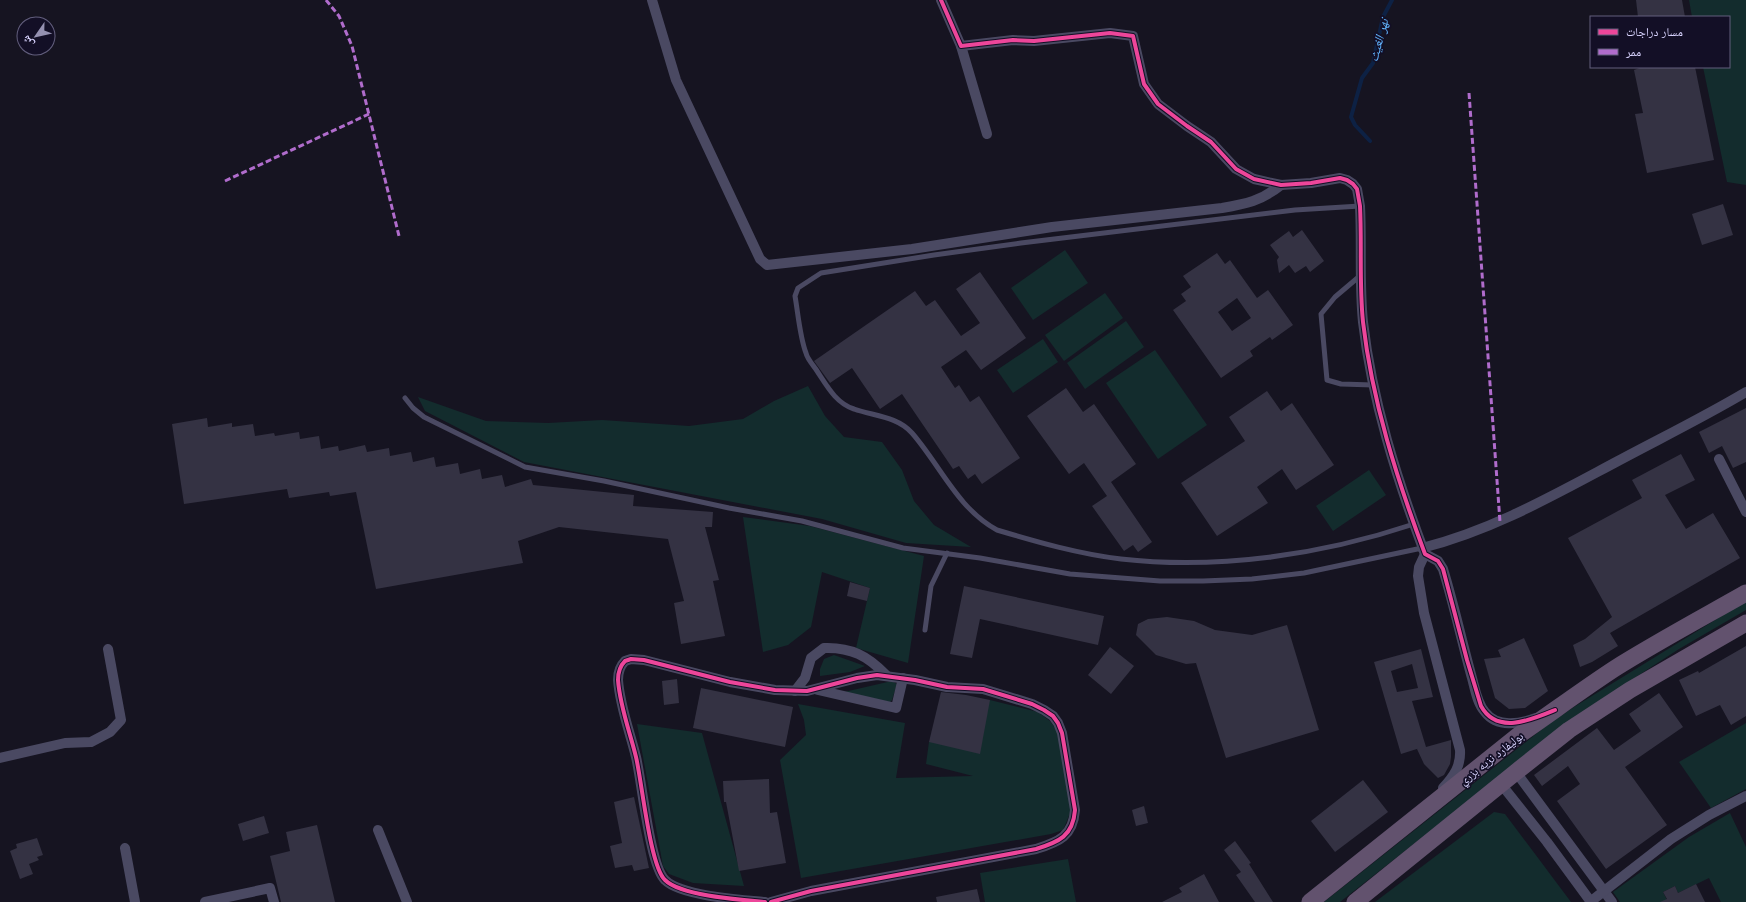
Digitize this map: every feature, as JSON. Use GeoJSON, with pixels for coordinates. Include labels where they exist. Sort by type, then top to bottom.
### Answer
{"type":"FeatureCollection","features":[{"type":"Feature","properties":{"kind":"highway","name":"بوليفارد نزيه بزري"},"geometry":{"type":"LineString","coordinates":[[1310,902],[1519,735],[1622,664],[1746,593]]}},
{"type":"Feature","properties":{"kind":"highway"},"geometry":{"type":"LineString","coordinates":[[1355,902],[1569,730],[1630,690],[1746,623]]}},
{"type":"Feature","properties":{"kind":"street"},"geometry":{"type":"LineString","coordinates":[[652,0],[676,80],[760,259],[767,265],[912,249],[1052,227],[1222,208],[1259,200],[1281,185]]}},
{"type":"Feature","properties":{"kind":"street"},"geometry":{"type":"LineString","coordinates":[[941,0],[961,46],[986,134]]}},
{"type":"Feature","properties":{"kind":"street"},"geometry":{"type":"LineString","coordinates":[[961,46],[1013,40],[1034,41],[1110,33],[1133,36],[1144,84],[1158,104],[1211,142],[1236,168],[1254,179],[1281,185],[1340,178],[1347,180],[1357,189],[1360,206],[1363,320],[1373,385],[1394,463],[1423,551],[1418,576],[1423,605],[1458,740],[1461,760],[1458,768],[1448,783],[1419,815]]}},
{"type":"Feature","properties":{"kind":"street"},"geometry":{"type":"LineString","coordinates":[[1423,551],[1472,533],[1521,512],[1697,421],[1746,392]]}},
{"type":"Feature","properties":{"kind":"street"},"geometry":{"type":"LineString","coordinates":[[1719,459],[1746,512]]}},
{"type":"Feature","properties":{"kind":"street"},"geometry":{"type":"LineString","coordinates":[[1423,551],[1438,561],[1443,569],[1477,696],[1485,712],[1498,721],[1512,723],[1531,720],[1555,710]]}},
{"type":"Feature","properties":{"kind":"street"},"geometry":{"type":"LineString","coordinates":[[795,691],[805,678],[811,658],[824,648],[851,651],[869,658],[886,675]]}},
{"type":"Feature","properties":{"kind":"street"},"geometry":{"type":"LineString","coordinates":[[0,758],[65,743],[91,742],[110,732],[121,720],[108,649]]}},
{"type":"Feature","properties":{"kind":"street"},"geometry":{"type":"LineString","coordinates":[[765,902],[709,895],[686,890],[673,886],[660,874],[653,851],[636,757],[624,714],[618,679],[619,670],[625,661],[638,659],[730,682],[775,690],[795,691],[816,689],[857,678],[886,675],[948,687],[983,689],[1032,704],[1053,716],[1058,723],[1062,733],[1075,810],[1074,820],[1070,829],[1064,837],[1056,842],[1036,849],[811,891],[771,902]]}},
{"type":"Feature","properties":{"kind":"street"},"geometry":{"type":"LineString","coordinates":[[816,689],[896,708],[903,678]]}},
{"type":"Feature","properties":{"kind":"street"},"geometry":{"type":"LineString","coordinates":[[1516,772],[1612,902]]}},
{"type":"Feature","properties":{"kind":"street"},"geometry":{"type":"LineString","coordinates":[[1501,784],[1538,830],[1590,902],[1671,839],[1709,814],[1746,796]]}},
{"type":"Feature","properties":{"kind":"street"},"geometry":{"type":"LineString","coordinates":[[378,830],[407,902]]}},
{"type":"Feature","properties":{"kind":"street"},"geometry":{"type":"LineString","coordinates":[[125,848],[135,902]]}},
{"type":"Feature","properties":{"kind":"street"},"geometry":{"type":"LineString","coordinates":[[205,902],[270,888],[274,902]]}},
{"type":"Feature","properties":{"kind":"lane"},"geometry":{"type":"LineString","coordinates":[[1360,206],[1295,210],[1021,243],[821,273],[798,288],[795,296],[806,354],[833,395],[840,402],[853,409],[891,418],[911,431],[948,482],[974,514],[983,522],[997,530],[1092,555],[1122,559],[1188,562],[1222,561],[1292,554],[1352,543],[1414,524]]}},
{"type":"Feature","properties":{"kind":"lane"},"geometry":{"type":"LineString","coordinates":[[1362,274],[1335,297],[1321,314],[1327,380],[1341,384],[1373,385]]}},
{"type":"Feature","properties":{"kind":"lane"},"geometry":{"type":"LineString","coordinates":[[405,398],[413,408],[424,417],[525,467],[604,481],[714,505],[795,520],[923,552],[947,553],[1070,574],[1123,579],[1203,581],[1252,579],[1304,573],[1423,551]]}},
{"type":"Feature","properties":{"kind":"lane"},"geometry":{"type":"LineString","coordinates":[[925,630],[931,586],[947,553]]}},
{"type":"Feature","properties":{"kind":"green space"},"geometry":{"type":"Polygon","coordinates":[[[1689,0],[1746,0],[1746,185],[1727,182],[1703,68],[1730,68],[1730,16],[1692,16],[1689,0]]]}},
{"type":"Feature","properties":{"kind":"green space"},"geometry":{"type":"Polygon","coordinates":[[[1065,250],[1088,283],[1033,320],[1011,288],[1065,250]]]}},
{"type":"Feature","properties":{"kind":"green space"},"geometry":{"type":"Polygon","coordinates":[[[1105,293],[1123,318],[1064,361],[1045,335],[1105,293]]]}},
{"type":"Feature","properties":{"kind":"green space"},"geometry":{"type":"Polygon","coordinates":[[[1126,321],[1144,347],[1085,389],[1067,363],[1126,321]]]}},
{"type":"Feature","properties":{"kind":"green space"},"geometry":{"type":"Polygon","coordinates":[[[1043,339],[1058,362],[1013,393],[997,370],[1043,339]]]}},
{"type":"Feature","properties":{"kind":"green space"},"geometry":{"type":"Polygon","coordinates":[[[1155,350],[1207,425],[1158,459],[1106,383],[1155,350]]]}},
{"type":"Feature","properties":{"kind":"green space"},"geometry":{"type":"Polygon","coordinates":[[[808,386],[825,416],[844,437],[882,442],[902,470],[914,501],[934,525],[971,547],[906,543],[822,519],[524,462],[425,411],[418,397],[486,421],[548,423],[602,420],[689,426],[743,419],[774,401],[808,386]]]}},
{"type":"Feature","properties":{"kind":"green space"},"geometry":{"type":"Polygon","coordinates":[[[1369,470],[1386,495],[1333,531],[1316,506],[1369,470]]]}},
{"type":"Feature","properties":{"kind":"green space"},"geometry":{"type":"Polygon","coordinates":[[[743,517],[810,526],[924,556],[908,663],[856,648],[870,588],[822,572],[811,627],[788,645],[763,652],[743,517]]]}},
{"type":"Feature","properties":{"kind":"green space"},"geometry":{"type":"Polygon","coordinates":[[[1746,601],[1746,610],[1679,649],[1579,714],[1340,902],[1324,902],[1546,726],[1574,707],[1746,601]]]}},
{"type":"Feature","properties":{"kind":"green space"},"geometry":{"type":"Polygon","coordinates":[[[834,655],[865,666],[850,672],[820,676],[820,669],[824,659],[834,655]]]}},
{"type":"Feature","properties":{"kind":"green space"},"geometry":{"type":"Polygon","coordinates":[[[892,681],[897,684],[890,702],[844,692],[892,681]]]}},
{"type":"Feature","properties":{"kind":"green space"},"geometry":{"type":"Polygon","coordinates":[[[990,700],[1038,712],[1050,721],[1058,732],[1071,811],[1063,830],[1051,834],[801,878],[780,760],[806,735],[804,720],[798,704],[905,723],[896,778],[973,776],[926,764],[929,742],[990,700]]]}},
{"type":"Feature","properties":{"kind":"green space"},"geometry":{"type":"Polygon","coordinates":[[[1746,723],[1746,789],[1711,808],[1679,762],[1746,723]]]}},
{"type":"Feature","properties":{"kind":"green space"},"geometry":{"type":"Polygon","coordinates":[[[637,724],[702,733],[744,886],[693,883],[669,874],[663,866],[637,724]]]}},
{"type":"Feature","properties":{"kind":"green space"},"geometry":{"type":"Polygon","coordinates":[[[1494,812],[1505,814],[1571,902],[1375,902],[1494,812]]]}},
{"type":"Feature","properties":{"kind":"green space"},"geometry":{"type":"Polygon","coordinates":[[[1730,813],[1746,847],[1746,902],[1721,902],[1709,878],[1678,893],[1675,886],[1663,892],[1668,902],[1620,902],[1613,892],[1689,837],[1730,813]]]}},
{"type":"Feature","properties":{"kind":"green space"},"geometry":{"type":"Polygon","coordinates":[[[1068,859],[1076,902],[985,902],[980,873],[1068,859]]]}},
{"type":"Feature","properties":{"kind":"building"},"geometry":{"type":"Polygon","coordinates":[[[1636,0],[1682,0],[1685,16],[1638,16],[1636,0]]]}},
{"type":"Feature","properties":{"kind":"building"},"geometry":{"type":"Polygon","coordinates":[[[1639,68],[1695,68],[1714,160],[1647,173],[1635,114],[1643,113],[1634,70],[1639,68]]]}},
{"type":"Feature","properties":{"kind":"building"},"geometry":{"type":"Polygon","coordinates":[[[1723,204],[1733,235],[1702,245],[1692,214],[1723,204]]]}},
{"type":"Feature","properties":{"kind":"building"},"geometry":{"type":"Polygon","coordinates":[[[1302,230],[1324,261],[1310,272],[1306,266],[1295,273],[1289,265],[1279,273],[1277,260],[1279,257],[1270,245],[1289,231],[1293,237],[1302,230]]]}},
{"type":"Feature","properties":{"kind":"building"},"geometry":{"type":"Polygon","coordinates":[[[1217,253],[1225,264],[1230,260],[1257,298],[1268,290],[1293,325],[1272,340],[1270,337],[1250,351],[1253,356],[1221,378],[1173,310],[1186,301],[1181,294],[1191,287],[1183,276],[1217,253]],[[1237,298],[1218,312],[1232,331],[1251,318],[1237,298]]]}},
{"type":"Feature","properties":{"kind":"building"},"geometry":{"type":"Polygon","coordinates":[[[980,272],[1026,338],[981,370],[966,350],[941,367],[955,388],[959,385],[970,402],[979,396],[1020,458],[982,484],[975,474],[968,479],[959,466],[953,469],[902,394],[880,409],[852,368],[830,383],[814,361],[915,291],[926,306],[935,300],[961,336],[980,323],[956,289],[980,272]]]}},
{"type":"Feature","properties":{"kind":"building"},"geometry":{"type":"Polygon","coordinates":[[[1066,388],[1083,412],[1094,404],[1136,464],[1111,482],[1152,542],[1138,552],[1133,545],[1124,551],[1092,506],[1107,496],[1084,463],[1069,474],[1027,416],[1066,388]]]}},
{"type":"Feature","properties":{"kind":"building"},"geometry":{"type":"Polygon","coordinates":[[[1267,391],[1281,411],[1292,403],[1334,465],[1296,490],[1282,469],[1257,487],[1268,503],[1217,536],[1181,483],[1245,441],[1229,417],[1267,391]]]}},
{"type":"Feature","properties":{"kind":"building"},"geometry":{"type":"Polygon","coordinates":[[[1746,408],[1746,462],[1733,468],[1722,446],[1709,453],[1699,432],[1746,408]]]}},
{"type":"Feature","properties":{"kind":"building"},"geometry":{"type":"Polygon","coordinates":[[[207,418],[208,427],[232,423],[232,427],[253,424],[255,436],[274,433],[275,436],[299,432],[300,439],[319,436],[321,449],[338,446],[339,451],[365,445],[367,452],[389,448],[390,456],[411,452],[413,462],[434,457],[436,467],[458,463],[460,474],[480,469],[482,479],[502,475],[505,487],[531,479],[533,485],[634,495],[633,506],[713,512],[712,527],[705,527],[719,580],[713,581],[725,636],[681,644],[674,603],[684,601],[668,539],[559,527],[518,541],[523,563],[376,589],[356,492],[330,496],[329,492],[289,498],[287,489],[184,504],[172,424],[207,418]]]}},
{"type":"Feature","properties":{"kind":"building"},"geometry":{"type":"Polygon","coordinates":[[[1681,454],[1695,480],[1665,495],[1686,529],[1713,513],[1740,558],[1610,633],[1618,646],[1592,662],[1580,667],[1573,645],[1585,639],[1612,617],[1568,538],[1642,498],[1632,480],[1681,454]]]}},
{"type":"Feature","properties":{"kind":"building"},"geometry":{"type":"Polygon","coordinates":[[[850,582],[870,588],[867,601],[847,596],[850,582]]]}},
{"type":"Feature","properties":{"kind":"building"},"geometry":{"type":"Polygon","coordinates":[[[964,586],[1104,616],[1098,645],[980,619],[972,658],[950,654],[964,586]]]}},
{"type":"Feature","properties":{"kind":"building"},"geometry":{"type":"Polygon","coordinates":[[[1167,617],[1194,621],[1215,630],[1252,635],[1287,625],[1319,730],[1226,758],[1196,663],[1186,664],[1156,655],[1136,635],[1138,624],[1148,619],[1167,617]]]}},
{"type":"Feature","properties":{"kind":"building"},"geometry":{"type":"Polygon","coordinates":[[[1524,638],[1548,691],[1525,708],[1509,709],[1495,698],[1484,659],[1501,657],[1498,650],[1524,638]]]}},
{"type":"Feature","properties":{"kind":"building"},"geometry":{"type":"Polygon","coordinates":[[[1746,646],[1746,716],[1731,725],[1720,705],[1696,716],[1679,680],[1698,671],[1699,673],[1746,646]]]}},
{"type":"Feature","properties":{"kind":"building"},"geometry":{"type":"Polygon","coordinates":[[[1110,647],[1134,666],[1111,694],[1088,675],[1110,647]]]}},
{"type":"Feature","properties":{"kind":"building"},"geometry":{"type":"Polygon","coordinates":[[[1421,649],[1433,697],[1412,701],[1426,747],[1451,740],[1450,764],[1444,775],[1438,778],[1424,764],[1417,749],[1420,748],[1401,754],[1374,662],[1421,649]],[[1412,664],[1391,671],[1397,692],[1418,688],[1412,664]]]}},
{"type":"Feature","properties":{"kind":"building"},"geometry":{"type":"Polygon","coordinates":[[[677,679],[679,703],[664,705],[662,681],[677,679]]]}},
{"type":"Feature","properties":{"kind":"building"},"geometry":{"type":"Polygon","coordinates":[[[701,688],[793,707],[785,747],[693,728],[701,688]]]}},
{"type":"Feature","properties":{"kind":"building"},"geometry":{"type":"Polygon","coordinates":[[[941,692],[990,700],[980,754],[929,742],[941,692]]]}},
{"type":"Feature","properties":{"kind":"building"},"geometry":{"type":"Polygon","coordinates":[[[1659,693],[1683,727],[1625,767],[1667,825],[1606,869],[1557,801],[1580,784],[1568,766],[1542,786],[1534,775],[1597,728],[1614,750],[1641,731],[1629,714],[1659,693]]]}},
{"type":"Feature","properties":{"kind":"building"},"geometry":{"type":"Polygon","coordinates":[[[769,779],[770,813],[777,812],[786,863],[739,871],[726,802],[724,802],[723,781],[769,779]]]}},
{"type":"Feature","properties":{"kind":"building"},"geometry":{"type":"Polygon","coordinates":[[[1363,780],[1388,812],[1335,852],[1311,821],[1363,780]]]}},
{"type":"Feature","properties":{"kind":"building"},"geometry":{"type":"Polygon","coordinates":[[[634,797],[649,868],[634,871],[632,865],[615,868],[610,846],[622,843],[614,802],[634,797]]]}},
{"type":"Feature","properties":{"kind":"building"},"geometry":{"type":"Polygon","coordinates":[[[1144,806],[1148,823],[1136,826],[1132,810],[1144,806]]]}},
{"type":"Feature","properties":{"kind":"building"},"geometry":{"type":"Polygon","coordinates":[[[264,816],[269,833],[243,841],[238,824],[264,816]]]}},
{"type":"Feature","properties":{"kind":"building"},"geometry":{"type":"Polygon","coordinates":[[[317,825],[335,902],[281,902],[270,856],[290,851],[286,832],[317,825]]]}},
{"type":"Feature","properties":{"kind":"building"},"geometry":{"type":"Polygon","coordinates":[[[37,838],[43,855],[37,857],[39,860],[29,864],[33,874],[20,879],[10,851],[17,848],[16,844],[37,838]]]}},
{"type":"Feature","properties":{"kind":"building"},"geometry":{"type":"Polygon","coordinates":[[[1235,841],[1251,863],[1249,864],[1273,902],[1255,902],[1236,875],[1241,872],[1224,850],[1235,841]]]}},
{"type":"Feature","properties":{"kind":"building"},"geometry":{"type":"Polygon","coordinates":[[[1204,874],[1219,902],[1162,902],[1182,892],[1179,888],[1204,874]]]}},
{"type":"Feature","properties":{"kind":"building"},"geometry":{"type":"Polygon","coordinates":[[[1696,884],[1705,902],[1660,902],[1667,899],[1663,892],[1675,886],[1678,893],[1696,884]]]}},
{"type":"Feature","properties":{"kind":"building"},"geometry":{"type":"Polygon","coordinates":[[[977,889],[980,902],[937,902],[936,897],[977,889]]]}},
{"type":"Feature","properties":{"kind":"waterway","name":"نهر الغيث"},"geometry":{"type":"LineString","coordinates":[[1370,141],[1355,125],[1351,117],[1362,78],[1373,63],[1383,17],[1392,0]]}},
{"type":"Feature","properties":{"kind":"marked path"},"geometry":{"type":"LineString","coordinates":[[326,0],[339,16],[352,46],[399,236]]}},
{"type":"Feature","properties":{"kind":"marked path"},"geometry":{"type":"LineString","coordinates":[[1469,93],[1500,522]]}},
{"type":"Feature","properties":{"kind":"marked path"},"geometry":{"type":"LineString","coordinates":[[225,181],[369,114]]}},
{"type":"Feature","properties":{"kind":"cycle path"},"geometry":{"type":"LineString","coordinates":[[941,0],[961,46],[1013,40],[1034,41],[1110,33],[1133,36],[1144,84],[1158,104],[1211,142],[1236,169],[1254,179],[1281,185],[1311,183],[1340,178],[1353,184],[1357,189],[1360,206],[1361,293],[1363,322],[1367,352],[1379,410],[1395,468],[1425,554],[1438,561],[1443,569],[1481,706],[1488,715],[1505,723],[1525,721],[1555,710]]}},
{"type":"Feature","properties":{"kind":"cycle path"},"geometry":{"type":"LineString","coordinates":[[765,902],[712,896],[684,890],[665,880],[660,872],[651,842],[636,757],[619,690],[619,672],[625,661],[631,659],[644,660],[730,682],[775,690],[807,691],[857,678],[877,675],[915,680],[947,687],[983,689],[1032,704],[1053,716],[1058,723],[1062,733],[1075,810],[1074,819],[1068,832],[1052,844],[1036,849],[811,891],[771,902]]}}]}
